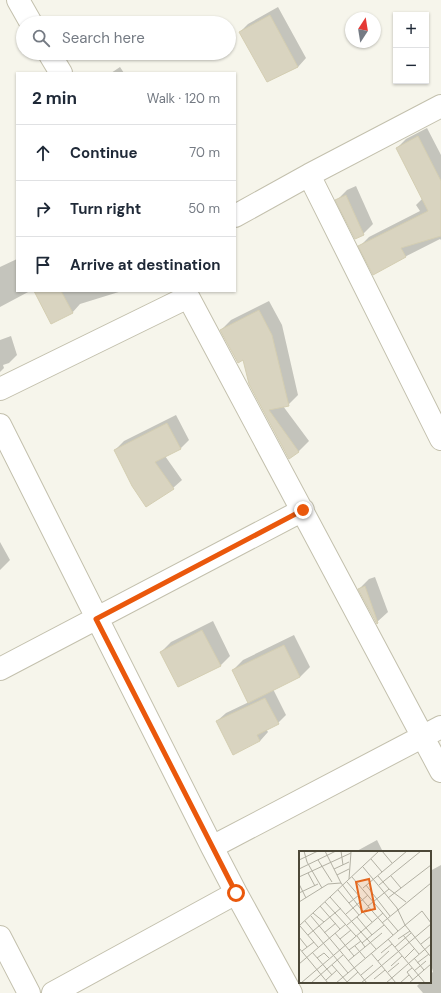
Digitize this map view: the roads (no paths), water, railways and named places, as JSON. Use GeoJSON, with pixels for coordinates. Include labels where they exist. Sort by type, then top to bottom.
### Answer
{"type":"FeatureCollection","features":[{"type":"Feature","properties":{"kind":"street"},"geometry":{"type":"LineString","coordinates":[[18,0],[27,16]]}},
{"type":"Feature","properties":{"kind":"street"},"geometry":{"type":"LineString","coordinates":[[53,60],[60,72]]}},
{"type":"Feature","properties":{"kind":"street"},"geometry":{"type":"LineString","coordinates":[[236,215],[309,175],[441,106]]}},
{"type":"Feature","properties":{"kind":"street"},"geometry":{"type":"LineString","coordinates":[[309,175],[439,428]]}},
{"type":"Feature","properties":{"kind":"street"},"geometry":{"type":"LineString","coordinates":[[0,389],[187,294],[303,510],[432,732],[441,771]]}},
{"type":"Feature","properties":{"kind":"street"},"geometry":{"type":"LineString","coordinates":[[2,434],[212,847],[291,993]]}},
{"type":"Feature","properties":{"kind":"street"},"geometry":{"type":"LineString","coordinates":[[0,669],[303,510]]}},
{"type":"Feature","properties":{"kind":"street"},"geometry":{"type":"LineString","coordinates":[[212,847],[432,732]]}},
{"type":"Feature","properties":{"kind":"street"},"geometry":{"type":"LineString","coordinates":[[53,993],[236,893]]}},
{"type":"Feature","properties":{"kind":"street"},"geometry":{"type":"LineString","coordinates":[[0,937],[29,993]]}}]}
